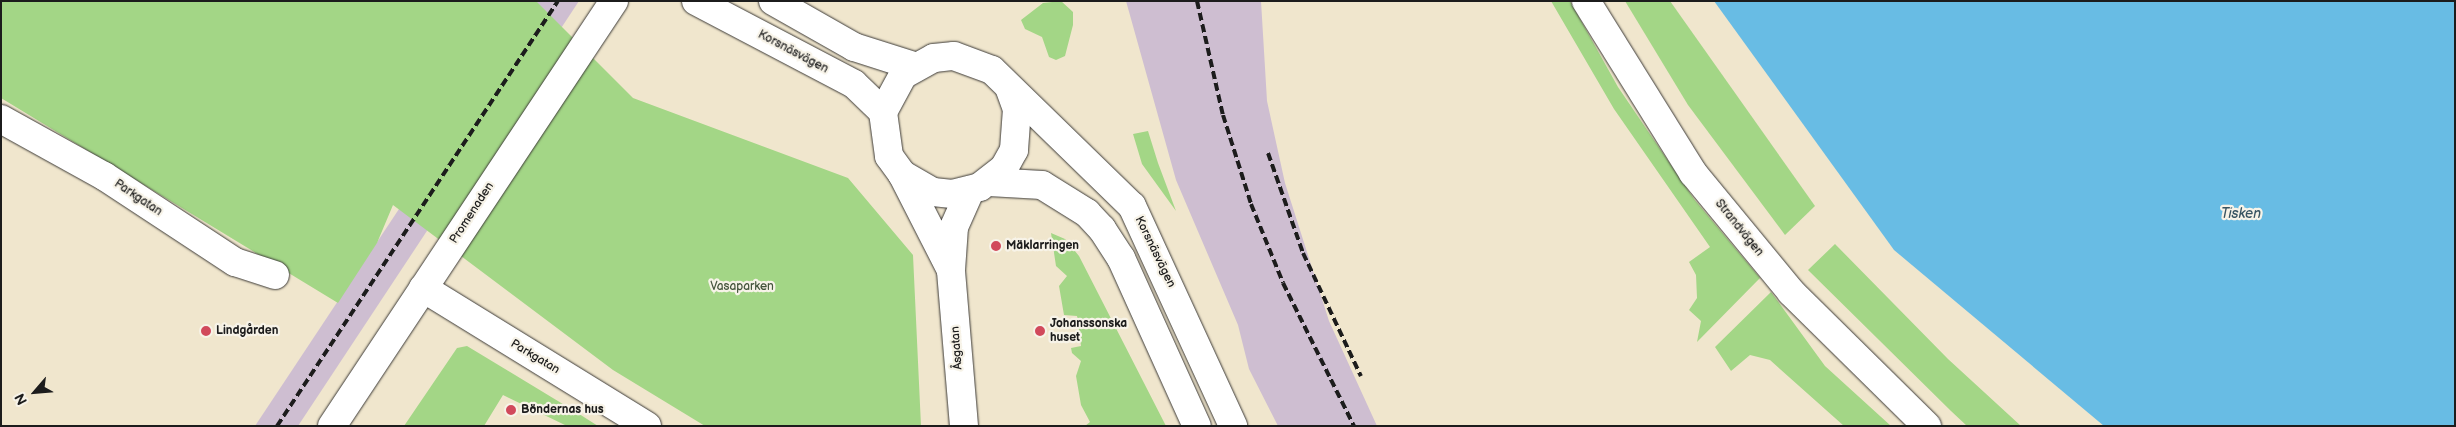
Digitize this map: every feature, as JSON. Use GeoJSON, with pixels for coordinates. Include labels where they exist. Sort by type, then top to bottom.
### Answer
{"type":"FeatureCollection","features":[{"type":"Feature","properties":{"kind":"street","name":"Promenaden"},"geometry":{"type":"LineString","coordinates":[[332,426],[588,37],[614,1]]}},
{"type":"Feature","properties":{"kind":"street","name":"Korsnäsvägen"},"geometry":{"type":"LineString","coordinates":[[696,1],[854,84],[882,112]]}},
{"type":"Feature","properties":{"kind":"street"},"geometry":{"type":"LineString","coordinates":[[773,1],[854,47],[914,66]]}},
{"type":"Feature","properties":{"kind":"street","name":"Strandvägen"},"geometry":{"type":"LineString","coordinates":[[1586,1],[1694,173],[1792,292],[1927,426]]}},
{"type":"Feature","properties":{"kind":"street"},"geometry":{"type":"LineString","coordinates":[[979,187],[1014,150],[1017,109],[1010,90],[992,70],[968,58],[934,58],[914,66],[893,86],[882,112],[889,156],[902,174],[933,192],[979,187],[1042,185],[1088,213],[1102,229],[1121,258],[1197,426]]}},
{"type":"Feature","properties":{"kind":"street","name":"Korsnäsvägen"},"geometry":{"type":"LineString","coordinates":[[1010,90],[1132,206],[1233,426]]}},
{"type":"Feature","properties":{"kind":"street","name":"Parkgatan"},"geometry":{"type":"LineString","coordinates":[[1,119],[104,176],[235,262],[275,275]]}},
{"type":"Feature","properties":{"kind":"street","name":"Åsgatan"},"geometry":{"type":"LineString","coordinates":[[902,174],[951,270]]}},
{"type":"Feature","properties":{"kind":"street","name":"Åsgatan"},"geometry":{"type":"LineString","coordinates":[[964,426],[951,270],[954,227],[979,187]]}},
{"type":"Feature","properties":{"kind":"street","name":"Parkgatan"},"geometry":{"type":"LineString","coordinates":[[423,288],[647,426]]}},
{"type":"Feature","properties":{"kind":"shaded area"},"geometry":{"type":"Polygon","coordinates":[[[537,1],[579,1],[298,426],[255,426],[537,1]]]}},
{"type":"Feature","properties":{"kind":"shaded area"},"geometry":{"type":"Polygon","coordinates":[[[1126,1],[1261,1],[1267,101],[1285,183],[1329,321],[1377,426],[1278,426],[1249,369],[1238,325],[1176,180],[1126,1]]]}},
{"type":"Feature","properties":{"kind":"green space","name":"Vasaparken"},"geometry":{"type":"Polygon","coordinates":[[[1,1],[536,1],[633,98],[848,178],[913,255],[921,426],[705,426],[613,370],[393,205],[377,243],[338,303],[1,98],[1,1]]]}},
{"type":"Feature","properties":{"kind":"green space"},"geometry":{"type":"Polygon","coordinates":[[[1061,1],[1073,12],[1073,25],[1065,56],[1056,60],[1049,57],[1042,37],[1025,29],[1021,20],[1043,3],[1061,1]]]}},
{"type":"Feature","properties":{"kind":"green space"},"geometry":{"type":"Polygon","coordinates":[[[1551,1],[1570,1],[1618,87],[1694,199],[1760,278],[1697,342],[1701,321],[1689,310],[1697,298],[1696,275],[1689,262],[1710,247],[1614,109],[1551,1]]]}},
{"type":"Feature","properties":{"kind":"green space"},"geometry":{"type":"Polygon","coordinates":[[[1625,1],[1670,1],[1815,206],[1785,235],[1688,105],[1625,1]]]}},
{"type":"Feature","properties":{"kind":"green space"},"geometry":{"type":"Polygon","coordinates":[[[1148,131],[1176,211],[1142,164],[1133,134],[1148,131]]]}},
{"type":"Feature","properties":{"kind":"green space"},"geometry":{"type":"Polygon","coordinates":[[[1051,233],[1065,239],[1079,256],[1166,426],[1085,426],[1090,422],[1081,405],[1076,376],[1081,361],[1072,353],[1071,348],[1081,346],[1077,316],[1064,315],[1059,286],[1067,276],[1056,266],[1051,233]]]}},
{"type":"Feature","properties":{"kind":"green space"},"geometry":{"type":"Polygon","coordinates":[[[1835,244],[1948,359],[2021,426],[1967,426],[1951,411],[1808,270],[1835,244]]]}},
{"type":"Feature","properties":{"kind":"green space"},"geometry":{"type":"Polygon","coordinates":[[[1771,292],[1825,366],[1891,426],[1844,426],[1770,360],[1750,355],[1731,371],[1715,347],[1771,292]]]}},
{"type":"Feature","properties":{"kind":"green space"},"geometry":{"type":"Polygon","coordinates":[[[467,346],[598,426],[567,426],[503,395],[484,426],[404,426],[457,348],[467,346]]]}},
{"type":"Feature","properties":{"kind":"water","name":"Tisken"},"geometry":{"type":"Polygon","coordinates":[[[1714,1],[2455,1],[2455,426],[2104,426],[1894,250],[1714,1]]]}},
{"type":"Feature","properties":{"kind":"railway"},"geometry":{"type":"LineString","coordinates":[[277,426],[558,1]]}},
{"type":"Feature","properties":{"kind":"railway"},"geometry":{"type":"LineString","coordinates":[[1197,1],[1223,115],[1251,204],[1283,283],[1354,426]]}},
{"type":"Feature","properties":{"kind":"railway"},"geometry":{"type":"LineString","coordinates":[[1268,153],[1303,253],[1361,376]]}},
{"type":"Feature","properties":{"kind":"place","name":"Mäklarringen"},"geometry":{"type":"Point","coordinates":[996,246]}},
{"type":"Feature","properties":{"kind":"place","name":"Lindgården"},"geometry":{"type":"Point","coordinates":[206,331]}},
{"type":"Feature","properties":{"kind":"place","name":"Johanssonska huset"},"geometry":{"type":"Point","coordinates":[1040,331]}},
{"type":"Feature","properties":{"kind":"place","name":"Böndernas hus"},"geometry":{"type":"Point","coordinates":[511,410]}}]}
